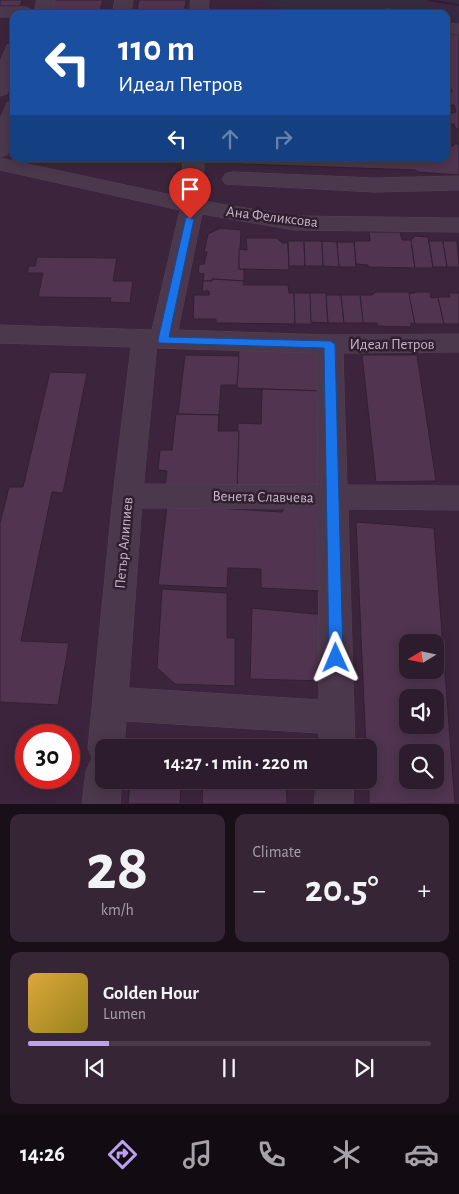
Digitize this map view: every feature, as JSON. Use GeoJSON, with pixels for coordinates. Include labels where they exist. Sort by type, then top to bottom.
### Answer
{"type":"FeatureCollection","features":[{"type":"Feature","properties":{"kind":"street"},"geometry":{"type":"LineString","coordinates":[[31,10],[46,0]]}},
{"type":"Feature","properties":{"kind":"street"},"geometry":{"type":"LineString","coordinates":[[0,90],[7,60]]}},
{"type":"Feature","properties":{"kind":"street"},"geometry":{"type":"LineString","coordinates":[[0,151],[10,119]]}},
{"type":"Feature","properties":{"kind":"street","name":"Петър Алипиев"},"geometry":{"type":"LineString","coordinates":[[107,739],[128,496],[154,340],[192,206],[194,162]]}},
{"type":"Feature","properties":{"kind":"street","name":"Ана Феликсова"},"geometry":{"type":"LineString","coordinates":[[0,164],[192,206],[294,223],[459,225]]}},
{"type":"Feature","properties":{"kind":"street"},"geometry":{"type":"LineString","coordinates":[[233,179],[374,185],[459,183]]}},
{"type":"Feature","properties":{"kind":"street"},"geometry":{"type":"LineString","coordinates":[[374,185],[378,224]]}},
{"type":"Feature","properties":{"kind":"street","name":"Идеал Петров"},"geometry":{"type":"LineString","coordinates":[[0,336],[330,344],[459,343]]}},
{"type":"Feature","properties":{"kind":"street"},"geometry":{"type":"LineString","coordinates":[[110,703],[337,733],[330,344]]}},
{"type":"Feature","properties":{"kind":"street","name":"Венета Славчева"},"geometry":{"type":"LineString","coordinates":[[128,496],[459,498]]}},
{"type":"Feature","properties":{"kind":"street"},"geometry":{"type":"LineString","coordinates":[[101,804],[102,789]]}},
{"type":"Feature","properties":{"kind":"street"},"geometry":{"type":"LineString","coordinates":[[334,804],[335,789]]}},
{"type":"Feature","properties":{"kind":"shaded area"},"geometry":{"type":"Polygon","coordinates":[[[259,0],[459,0],[459,26],[450,24],[450,10],[288,10],[259,0]]]}},
{"type":"Feature","properties":{"kind":"building"},"geometry":{"type":"Polygon","coordinates":[[[0,0],[22,0],[20,6],[0,6],[0,0]]]}},
{"type":"Feature","properties":{"kind":"building"},"geometry":{"type":"Polygon","coordinates":[[[54,0],[103,0],[100,10],[51,10],[54,0]]]}},
{"type":"Feature","properties":{"kind":"building"},"geometry":{"type":"Polygon","coordinates":[[[139,0],[186,0],[185,10],[137,10],[139,0]]]}},
{"type":"Feature","properties":{"kind":"building"},"geometry":{"type":"Polygon","coordinates":[[[450,34],[459,34],[459,129],[456,129],[450,121],[450,114],[456,112],[454,105],[450,105],[450,92],[452,92],[450,87],[450,34]]]}},
{"type":"Feature","properties":{"kind":"building"},"geometry":{"type":"Polygon","coordinates":[[[453,144],[459,144],[459,175],[418,172],[415,170],[243,164],[241,162],[450,162],[450,146],[454,146],[453,144]]]}},
{"type":"Feature","properties":{"kind":"building"},"geometry":{"type":"Polygon","coordinates":[[[221,228],[241,230],[239,269],[244,269],[244,281],[212,279],[212,281],[203,281],[204,274],[198,273],[199,264],[204,264],[207,252],[204,252],[208,234],[221,228]]]}},
{"type":"Feature","properties":{"kind":"building"},"geometry":{"type":"Polygon","coordinates":[[[369,232],[400,232],[402,240],[411,240],[415,268],[368,267],[368,265],[356,264],[354,241],[370,241],[369,232]]]}},
{"type":"Feature","properties":{"kind":"building"},"geometry":{"type":"Polygon","coordinates":[[[415,236],[428,237],[433,268],[415,268],[411,240],[415,236]]]}},
{"type":"Feature","properties":{"kind":"building"},"geometry":{"type":"Polygon","coordinates":[[[246,238],[277,238],[282,243],[288,243],[289,270],[239,269],[239,249],[247,250],[246,238]]]}},
{"type":"Feature","properties":{"kind":"building"},"geometry":{"type":"Polygon","coordinates":[[[288,241],[304,241],[305,266],[289,266],[288,241]]]}},
{"type":"Feature","properties":{"kind":"building"},"geometry":{"type":"Polygon","coordinates":[[[304,241],[322,241],[323,266],[305,266],[304,241]]]}},
{"type":"Feature","properties":{"kind":"building"},"geometry":{"type":"Polygon","coordinates":[[[322,241],[337,242],[339,267],[323,266],[322,241]]]}},
{"type":"Feature","properties":{"kind":"building"},"geometry":{"type":"Polygon","coordinates":[[[429,241],[443,241],[447,267],[433,267],[429,241]]]}},
{"type":"Feature","properties":{"kind":"building"},"geometry":{"type":"Polygon","coordinates":[[[443,241],[457,241],[459,267],[447,267],[443,241]]]}},
{"type":"Feature","properties":{"kind":"building"},"geometry":{"type":"Polygon","coordinates":[[[337,242],[354,242],[356,267],[339,267],[337,242]]]}},
{"type":"Feature","properties":{"kind":"building"},"geometry":{"type":"Polygon","coordinates":[[[37,257],[117,258],[113,281],[133,281],[130,303],[110,302],[111,298],[38,297],[43,273],[27,273],[29,266],[35,266],[37,257]]]}},
{"type":"Feature","properties":{"kind":"building"},"geometry":{"type":"Polygon","coordinates":[[[212,279],[244,281],[243,285],[288,285],[289,293],[294,293],[295,324],[216,323],[216,319],[193,319],[194,295],[209,295],[209,291],[202,291],[203,281],[212,281],[212,279]]]}},
{"type":"Feature","properties":{"kind":"building"},"geometry":{"type":"Polygon","coordinates":[[[376,292],[409,292],[415,324],[411,323],[411,327],[377,326],[377,323],[363,323],[360,295],[372,295],[376,292]]]}},
{"type":"Feature","properties":{"kind":"building"},"geometry":{"type":"Polygon","coordinates":[[[430,292],[431,298],[438,297],[444,324],[415,324],[409,294],[430,292]]]}},
{"type":"Feature","properties":{"kind":"building"},"geometry":{"type":"Polygon","coordinates":[[[294,293],[310,293],[312,324],[295,324],[294,293]]]}},
{"type":"Feature","properties":{"kind":"building"},"geometry":{"type":"Polygon","coordinates":[[[310,293],[326,293],[328,323],[311,322],[310,293]]]}},
{"type":"Feature","properties":{"kind":"building"},"geometry":{"type":"Polygon","coordinates":[[[449,293],[459,293],[459,324],[444,324],[438,297],[450,297],[449,293]]]}},
{"type":"Feature","properties":{"kind":"building"},"geometry":{"type":"Polygon","coordinates":[[[326,295],[341,295],[344,323],[328,323],[326,295]]]}},
{"type":"Feature","properties":{"kind":"building"},"geometry":{"type":"Polygon","coordinates":[[[341,295],[360,295],[363,323],[344,323],[341,295]]]}},
{"type":"Feature","properties":{"kind":"building"},"geometry":{"type":"Polygon","coordinates":[[[239,348],[323,350],[323,391],[237,388],[239,348]]]}},
{"type":"Feature","properties":{"kind":"building"},"geometry":{"type":"Polygon","coordinates":[[[185,355],[239,356],[237,385],[221,385],[219,415],[178,414],[185,355]]]}},
{"type":"Feature","properties":{"kind":"building"},"geometry":{"type":"Polygon","coordinates":[[[362,355],[417,355],[436,481],[376,482],[362,355]]]}},
{"type":"Feature","properties":{"kind":"building"},"geometry":{"type":"Polygon","coordinates":[[[50,372],[87,373],[63,493],[52,492],[21,641],[69,643],[58,705],[0,702],[0,523],[9,487],[23,487],[50,372]]]}},
{"type":"Feature","properties":{"kind":"building"},"geometry":{"type":"Polygon","coordinates":[[[262,389],[323,391],[326,490],[237,489],[238,423],[261,424],[262,389]]]}},
{"type":"Feature","properties":{"kind":"building"},"geometry":{"type":"Polygon","coordinates":[[[176,414],[219,415],[218,431],[239,431],[237,489],[165,486],[167,471],[158,470],[160,450],[172,450],[176,414]]]}},
{"type":"Feature","properties":{"kind":"building"},"geometry":{"type":"Polygon","coordinates":[[[167,505],[282,512],[286,506],[318,509],[322,591],[261,588],[261,569],[228,568],[227,588],[158,585],[167,505]]]}},
{"type":"Feature","properties":{"kind":"building"},"geometry":{"type":"Polygon","coordinates":[[[356,522],[434,528],[442,634],[399,634],[399,679],[444,679],[444,659],[455,804],[369,804],[369,789],[377,789],[377,739],[366,739],[356,522]]]}},
{"type":"Feature","properties":{"kind":"building"},"geometry":{"type":"Polygon","coordinates":[[[162,589],[227,593],[227,638],[235,638],[235,686],[175,684],[157,668],[162,589]]]}},
{"type":"Feature","properties":{"kind":"building"},"geometry":{"type":"Polygon","coordinates":[[[252,608],[326,615],[324,681],[250,679],[252,608]]]}},
{"type":"Feature","properties":{"kind":"building"},"geometry":{"type":"Polygon","coordinates":[[[129,789],[181,789],[180,804],[128,804],[129,789]]]}},
{"type":"Feature","properties":{"kind":"building"},"geometry":{"type":"Polygon","coordinates":[[[203,789],[286,789],[287,804],[202,804],[203,789]]]}},
{"type":"Feature","properties":{"kind":"waterway"},"geometry":{"type":"LineString","coordinates":[[428,0],[459,5]]}},
{"type":"Feature","properties":{"kind":"route"},"geometry":{"type":"LineString","coordinates":[[190,219],[163,340],[330,344],[336,658]]}}]}
